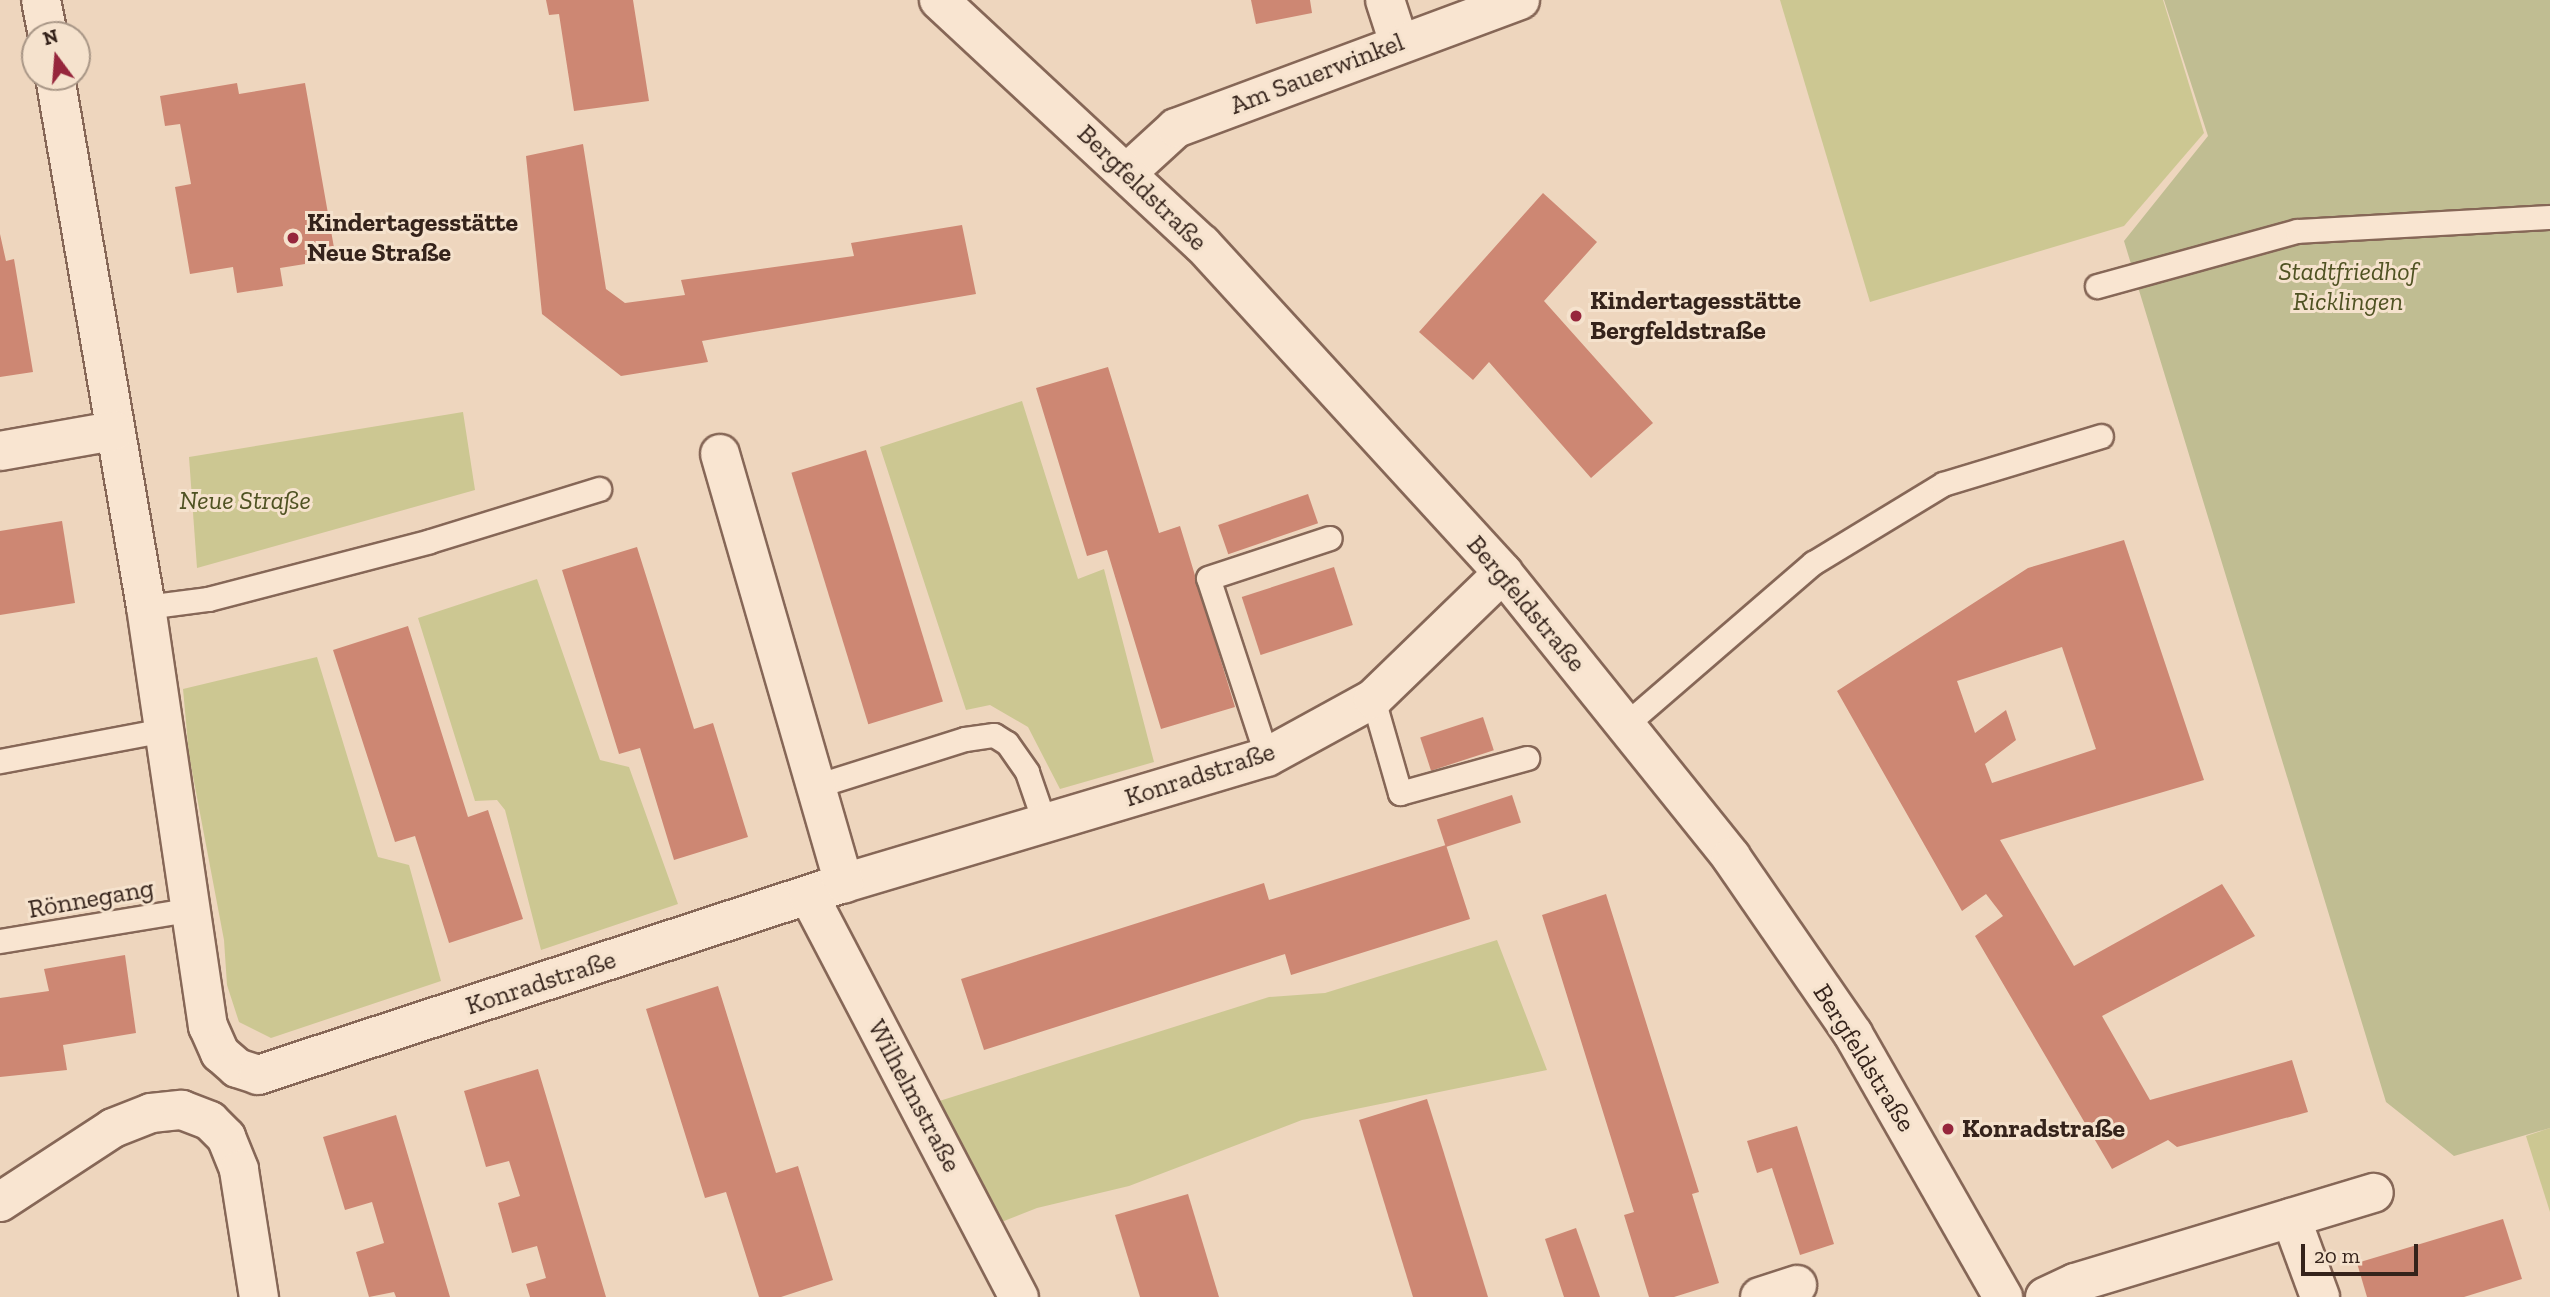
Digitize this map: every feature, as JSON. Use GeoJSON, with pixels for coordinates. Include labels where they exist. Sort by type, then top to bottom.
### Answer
{"type":"FeatureCollection","features":[{"type":"Feature","properties":{"kind":"street"},"geometry":{"type":"LineString","coordinates":[[41,0],[45,21]]}},
{"type":"Feature","properties":{"kind":"street","name":"Bergfeldstraße"},"geometry":{"type":"LineString","coordinates":[[939,0],[1128,172],[1202,244],[1503,573],[1731,857],[1853,1034],[2003,1297]]}},
{"type":"Feature","properties":{"kind":"street"},"geometry":{"type":"LineString","coordinates":[[1385,0],[1399,43]]}},
{"type":"Feature","properties":{"kind":"street","name":"Am Sauerwinkel"},"geometry":{"type":"LineString","coordinates":[[1128,172],[1176,128],[1520,0]]}},
{"type":"Feature","properties":{"kind":"street"},"geometry":{"type":"LineString","coordinates":[[57,91],[146,607],[192,909]]}},
{"type":"Feature","properties":{"kind":"street"},"geometry":{"type":"LineString","coordinates":[[0,451],[114,431]]}},
{"type":"Feature","properties":{"kind":"street"},"geometry":{"type":"LineString","coordinates":[[720,454],[844,883]]}},
{"type":"Feature","properties":{"kind":"street","name":"Konradstraße"},"geometry":{"type":"LineString","coordinates":[[192,909],[208,1026],[220,1053],[237,1068],[258,1075],[844,883],[1267,757],[1373,699],[1503,573]]}},
{"type":"Feature","properties":{"kind":"street","name":"Wilhelmstraße"},"geometry":{"type":"LineString","coordinates":[[809,896],[1019,1297]]}},
{"type":"Feature","properties":{"kind":"street"},"geometry":{"type":"LineString","coordinates":[[0,1202],[76,1149],[126,1123],[151,1113],[182,1110],[210,1121],[226,1137],[239,1170],[259,1297]]}},
{"type":"Feature","properties":{"kind":"street"},"geometry":{"type":"LineString","coordinates":[[2045,1297],[2075,1283],[2374,1193]]}},
{"type":"Feature","properties":{"kind":"street"},"geometry":{"type":"LineString","coordinates":[[2291,1218],[2320,1297]]}},
{"type":"Feature","properties":{"kind":"street"},"geometry":{"type":"LineString","coordinates":[[1760,1297],[1797,1285]]}},
{"type":"Feature","properties":{"kind":"lane"},"geometry":{"type":"LineString","coordinates":[[2097,286],[2297,231],[2550,217]]}},
{"type":"Feature","properties":{"kind":"lane"},"geometry":{"type":"LineString","coordinates":[[1624,726],[1812,563],[1943,484],[2101,436]]}},
{"type":"Feature","properties":{"kind":"lane"},"geometry":{"type":"LineString","coordinates":[[146,607],[221,596],[430,541],[599,489]]}},
{"type":"Feature","properties":{"kind":"lane"},"geometry":{"type":"LineString","coordinates":[[1267,757],[1208,578],[1330,538]]}},
{"type":"Feature","properties":{"kind":"lane"},"geometry":{"type":"LineString","coordinates":[[1373,699],[1400,793],[1527,758]]}},
{"type":"Feature","properties":{"kind":"lane"},"geometry":{"type":"LineString","coordinates":[[0,761],[164,730]]}},
{"type":"Feature","properties":{"kind":"lane"},"geometry":{"type":"LineString","coordinates":[[816,786],[965,739],[994,735],[1007,743],[1027,772],[1045,824]]}},
{"type":"Feature","properties":{"kind":"lane","name":"Rönnegang"},"geometry":{"type":"LineString","coordinates":[[0,942],[192,909]]}},
{"type":"Feature","properties":{"kind":"green space"},"geometry":{"type":"Polygon","coordinates":[[[1780,0],[2163,0],[2204,133],[2124,226],[1870,302],[1780,0]]]}},
{"type":"Feature","properties":{"kind":"green space","name":"Stadtfriedhof Ricklingen"},"geometry":{"type":"Polygon","coordinates":[[[2164,0],[2550,0],[2550,1128],[2454,1156],[2386,1102],[2124,241],[2208,136],[2164,0]]]}},
{"type":"Feature","properties":{"kind":"green space"},"geometry":{"type":"Polygon","coordinates":[[[1022,401],[1078,579],[1104,569],[1154,762],[1060,789],[1028,727],[990,705],[966,710],[880,447],[1022,401]]]}},
{"type":"Feature","properties":{"kind":"green space","name":"Neue Straße"},"geometry":{"type":"Polygon","coordinates":[[[463,412],[475,490],[197,568],[189,457],[463,412]]]}},
{"type":"Feature","properties":{"kind":"green space"},"geometry":{"type":"Polygon","coordinates":[[[537,579],[600,760],[629,767],[678,904],[541,950],[505,810],[497,800],[475,801],[418,618],[537,579]]]}},
{"type":"Feature","properties":{"kind":"green space"},"geometry":{"type":"Polygon","coordinates":[[[317,657],[378,857],[409,865],[441,981],[271,1038],[239,1022],[227,985],[224,940],[189,755],[183,689],[317,657]]]}},
{"type":"Feature","properties":{"kind":"green space"},"geometry":{"type":"Polygon","coordinates":[[[1497,940],[1547,1070],[1302,1120],[1129,1186],[1037,1208],[999,1223],[933,1103],[1269,997],[1325,993],[1497,940]]]}},
{"type":"Feature","properties":{"kind":"green space"},"geometry":{"type":"Polygon","coordinates":[[[2550,1128],[2550,1212],[2526,1136],[2550,1128]]]}},
{"type":"Feature","properties":{"kind":"building"},"geometry":{"type":"Polygon","coordinates":[[[546,0],[633,0],[649,101],[574,111],[559,14],[549,15],[546,0]]]}},
{"type":"Feature","properties":{"kind":"building"},"geometry":{"type":"Polygon","coordinates":[[[1251,0],[1310,0],[1312,13],[1256,24],[1251,0]]]}},
{"type":"Feature","properties":{"kind":"building"},"geometry":{"type":"Polygon","coordinates":[[[237,83],[239,94],[305,83],[336,259],[280,268],[283,286],[237,293],[233,267],[190,274],[175,187],[191,184],[180,124],[165,126],[160,96],[237,83]]]}},
{"type":"Feature","properties":{"kind":"building"},"geometry":{"type":"Polygon","coordinates":[[[583,144],[606,289],[625,303],[685,295],[681,280],[854,256],[851,243],[962,225],[976,294],[702,341],[708,362],[621,376],[542,314],[526,156],[583,144]]]}},
{"type":"Feature","properties":{"kind":"building"},"geometry":{"type":"Polygon","coordinates":[[[1543,193],[1597,242],[1544,301],[1653,423],[1591,478],[1489,362],[1473,380],[1419,332],[1543,193]]]}},
{"type":"Feature","properties":{"kind":"building"},"geometry":{"type":"Polygon","coordinates":[[[0,234],[6,261],[14,259],[33,372],[0,377],[0,234]]]}},
{"type":"Feature","properties":{"kind":"building"},"geometry":{"type":"Polygon","coordinates":[[[1108,367],[1159,533],[1180,526],[1235,707],[1161,729],[1107,550],[1087,556],[1036,388],[1108,367]]]}},
{"type":"Feature","properties":{"kind":"building"},"geometry":{"type":"Polygon","coordinates":[[[866,450],[943,702],[868,724],[791,473],[866,450]]]}},
{"type":"Feature","properties":{"kind":"building"},"geometry":{"type":"Polygon","coordinates":[[[1308,494],[1318,523],[1228,554],[1218,525],[1308,494]]]}},
{"type":"Feature","properties":{"kind":"building"},"geometry":{"type":"Polygon","coordinates":[[[62,521],[75,603],[0,615],[0,531],[62,521]]]}},
{"type":"Feature","properties":{"kind":"building"},"geometry":{"type":"Polygon","coordinates":[[[2124,540],[2204,780],[2000,840],[2074,966],[2222,884],[2255,936],[2102,1016],[2150,1100],[2292,1060],[2308,1112],[2177,1147],[2168,1140],[2112,1169],[1975,936],[2003,916],[1986,894],[1962,911],[1837,691],[2028,568],[2124,540]],[[2062,647],[1957,681],[1975,733],[2006,710],[2016,740],[1985,764],[1992,783],[2096,749],[2062,647]]]}},
{"type":"Feature","properties":{"kind":"building"},"geometry":{"type":"Polygon","coordinates":[[[637,547],[694,729],[713,723],[748,837],[674,860],[640,748],[619,754],[562,570],[637,547]]]}},
{"type":"Feature","properties":{"kind":"building"},"geometry":{"type":"Polygon","coordinates":[[[1334,567],[1353,625],[1261,655],[1242,597],[1334,567]]]}},
{"type":"Feature","properties":{"kind":"building"},"geometry":{"type":"Polygon","coordinates":[[[408,626],[468,817],[488,810],[523,919],[449,943],[415,836],[395,842],[333,650],[408,626]]]}},
{"type":"Feature","properties":{"kind":"building"},"geometry":{"type":"Polygon","coordinates":[[[1483,717],[1494,750],[1431,771],[1420,737],[1483,717]]]}},
{"type":"Feature","properties":{"kind":"building"},"geometry":{"type":"Polygon","coordinates":[[[1512,795],[1521,823],[1446,847],[1437,819],[1512,795]]]}},
{"type":"Feature","properties":{"kind":"building"},"geometry":{"type":"Polygon","coordinates":[[[1446,845],[1470,919],[1291,975],[1285,954],[984,1050],[961,979],[1264,883],[1269,900],[1446,845]]]}},
{"type":"Feature","properties":{"kind":"building"},"geometry":{"type":"Polygon","coordinates":[[[1606,894],[1699,1192],[1692,1194],[1719,1283],[1674,1297],[1649,1297],[1624,1215],[1634,1212],[1542,915],[1606,894]]]}},
{"type":"Feature","properties":{"kind":"building"},"geometry":{"type":"Polygon","coordinates":[[[125,955],[136,1033],[63,1045],[67,1070],[0,1077],[0,998],[49,991],[44,969],[125,955]]]}},
{"type":"Feature","properties":{"kind":"building"},"geometry":{"type":"Polygon","coordinates":[[[718,986],[776,1173],[798,1166],[833,1280],[781,1297],[759,1297],[726,1192],[705,1198],[646,1009],[718,986]]]}},
{"type":"Feature","properties":{"kind":"building"},"geometry":{"type":"Polygon","coordinates":[[[538,1069],[606,1297],[530,1297],[526,1284],[546,1278],[537,1246],[512,1253],[498,1203],[520,1196],[509,1161],[486,1167],[464,1091],[538,1069]]]}},
{"type":"Feature","properties":{"kind":"building"},"geometry":{"type":"Polygon","coordinates":[[[1427,1099],[1488,1297],[1413,1297],[1359,1120],[1427,1099]]]}},
{"type":"Feature","properties":{"kind":"building"},"geometry":{"type":"Polygon","coordinates":[[[396,1115],[450,1297],[396,1297],[394,1292],[369,1297],[356,1252],[384,1243],[372,1202],[345,1210],[323,1137],[396,1115]]]}},
{"type":"Feature","properties":{"kind":"building"},"geometry":{"type":"Polygon","coordinates":[[[1797,1126],[1834,1244],[1800,1255],[1772,1168],[1757,1173],[1747,1141],[1797,1126]]]}},
{"type":"Feature","properties":{"kind":"building"},"geometry":{"type":"Polygon","coordinates":[[[1188,1194],[1219,1297],[1140,1297],[1115,1215],[1188,1194]]]}},
{"type":"Feature","properties":{"kind":"building"},"geometry":{"type":"Polygon","coordinates":[[[2503,1219],[2522,1279],[2464,1297],[2367,1297],[2357,1263],[2503,1219]]]}},
{"type":"Feature","properties":{"kind":"building"},"geometry":{"type":"Polygon","coordinates":[[[1576,1228],[1600,1297],[1564,1297],[1545,1239],[1576,1228]]]}},
{"type":"Feature","properties":{"kind":"place","name":"Kindertagesstätte Neue Straße"},"geometry":{"type":"Point","coordinates":[293,238]}},
{"type":"Feature","properties":{"kind":"place","name":"Kindertagesstätte Bergfeldstraße"},"geometry":{"type":"Point","coordinates":[1576,316]}},
{"type":"Feature","properties":{"kind":"place","name":"Konradstraße"},"geometry":{"type":"Point","coordinates":[1948,1129]}}]}
